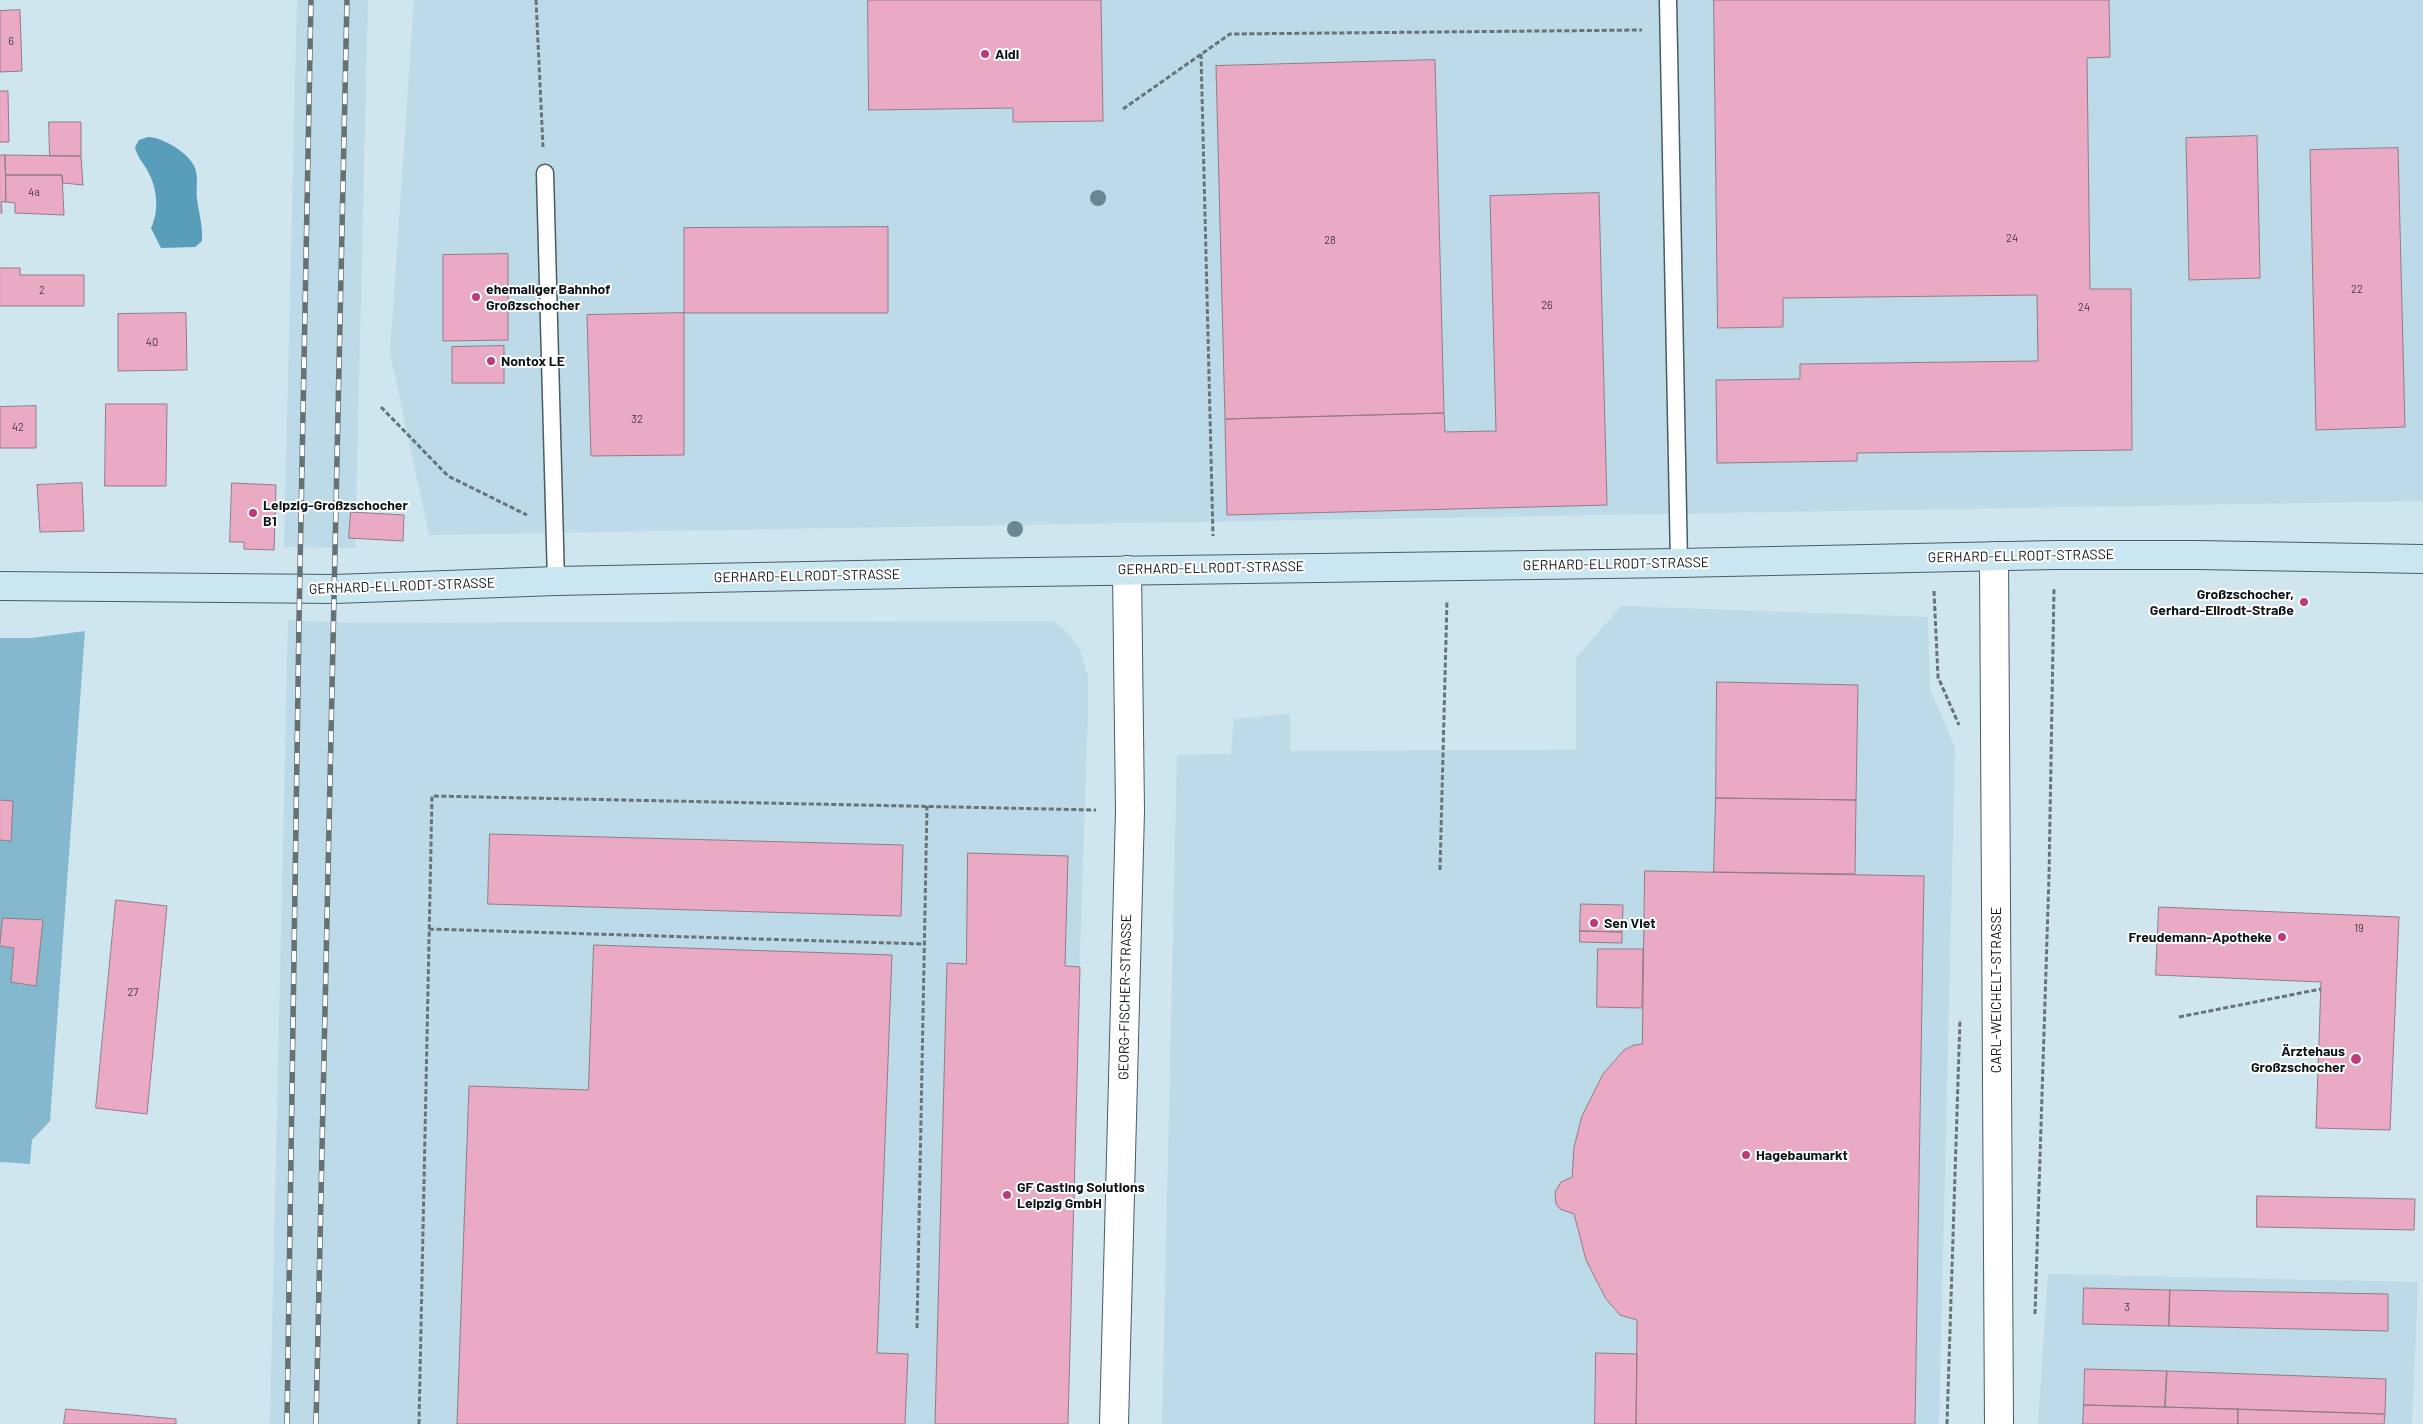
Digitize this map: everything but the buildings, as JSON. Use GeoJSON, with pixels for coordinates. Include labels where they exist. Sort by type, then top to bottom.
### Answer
{"type":"FeatureCollection","features":[{"type":"Feature","properties":{"kind":"main road","name":"GERHARD-ELLRODT-STRASSE"},"geometry":{"type":"LineString","coordinates":[[0,586],[334,589],[556,581],[1214,568],[1679,564],[2054,555],[2196,554],[2423,559]]}},
{"type":"Feature","properties":{"kind":"street","name":"CARL-WEICHELT-STRASSE"},"geometry":{"type":"LineString","coordinates":[[1994,556],[1998,1424]]}},
{"type":"Feature","properties":{"kind":"street","name":"GEORG-FISCHER-STRASSE"},"geometry":{"type":"LineString","coordinates":[[1114,1424],[1130,811],[1127,570]]}},
{"type":"Feature","properties":{"kind":"lane"},"geometry":{"type":"LineString","coordinates":[[1668,0],[1679,564]]}},
{"type":"Feature","properties":{"kind":"lane"},"geometry":{"type":"LineString","coordinates":[[545,173],[556,581]]}},
{"type":"Feature","properties":{"kind":"path"},"geometry":{"type":"LineString","coordinates":[[536,0],[545,173]]}},
{"type":"Feature","properties":{"kind":"path"},"geometry":{"type":"LineString","coordinates":[[1124,109],[1230,34],[1669,30]]}},
{"type":"Feature","properties":{"kind":"path"},"geometry":{"type":"LineString","coordinates":[[1201,54],[1214,568]]}},
{"type":"Feature","properties":{"kind":"path"},"geometry":{"type":"LineString","coordinates":[[381,407],[448,476],[554,529]]}},
{"type":"Feature","properties":{"kind":"path"},"geometry":{"type":"LineString","coordinates":[[2035,1324],[2049,886],[2054,555]]}},
{"type":"Feature","properties":{"kind":"path"},"geometry":{"type":"LineString","coordinates":[[1932,558],[1938,676],[1962,731]]}},
{"type":"Feature","properties":{"kind":"path"},"geometry":{"type":"LineString","coordinates":[[1440,870],[1448,566]]}},
{"type":"Feature","properties":{"kind":"path"},"geometry":{"type":"LineString","coordinates":[[420,1424],[432,796],[1130,811]]}},
{"type":"Feature","properties":{"kind":"path"},"geometry":{"type":"LineString","coordinates":[[917,1328],[926,806]]}},
{"type":"Feature","properties":{"kind":"path"},"geometry":{"type":"LineString","coordinates":[[429,929],[924,944]]}},
{"type":"Feature","properties":{"kind":"path"},"geometry":{"type":"LineString","coordinates":[[2179,1017],[2321,989]]}},
{"type":"Feature","properties":{"kind":"path"},"geometry":{"type":"LineString","coordinates":[[1947,1424],[1960,1015]]}},
{"type":"Feature","properties":{"kind":"shaded area"},"geometry":{"type":"Polygon","coordinates":[[[297,0],[368,0],[355,548],[284,547],[297,0]]]}},
{"type":"Feature","properties":{"kind":"shaded area"},"geometry":{"type":"Polygon","coordinates":[[[414,0],[2423,0],[2423,501],[429,535],[390,353],[414,0]]]}},
{"type":"Feature","properties":{"kind":"shaded area"},"geometry":{"type":"Polygon","coordinates":[[[148,137],[161,140],[177,148],[194,165],[197,174],[197,199],[202,236],[202,241],[195,247],[161,248],[151,228],[156,213],[155,190],[150,175],[135,147],[139,140],[148,137]]]}},
{"type":"Feature","properties":{"kind":"shaded area"},"geometry":{"type":"Polygon","coordinates":[[[1621,606],[1928,617],[1930,689],[1955,748],[1939,1424],[1162,1424],[1177,755],[1231,754],[1234,719],[1290,714],[1290,751],[1576,750],[1576,658],[1621,606]]]}},
{"type":"Feature","properties":{"kind":"shaded area"},"geometry":{"type":"Polygon","coordinates":[[[288,620],[354,623],[1054,621],[1068,633],[1080,650],[1088,677],[1088,711],[1064,1424],[270,1424],[288,620]]]}},
{"type":"Feature","properties":{"kind":"shaded area"},"geometry":{"type":"Polygon","coordinates":[[[85,631],[50,1121],[32,1140],[30,1164],[0,1162],[0,638],[32,638],[85,631]]]}},
{"type":"Feature","properties":{"kind":"shaded area"},"geometry":{"type":"Polygon","coordinates":[[[2048,1274],[2418,1282],[2412,1424],[2038,1424],[2048,1274]]]}},
{"type":"Feature","properties":{"kind":"railway"},"geometry":{"type":"LineString","coordinates":[[287,1424],[299,621],[311,0]]}},
{"type":"Feature","properties":{"kind":"railway"},"geometry":{"type":"LineString","coordinates":[[316,1424],[347,0]]}},
{"type":"Feature","properties":{"kind":"place","name":"Aldi"},"geometry":{"type":"Point","coordinates":[985,54]}},
{"type":"Feature","properties":{"kind":"place","name":"ehemaliger Bahnhof Großzschocher"},"geometry":{"type":"Point","coordinates":[476,297]}},
{"type":"Feature","properties":{"kind":"place","name":"Nontox LE"},"geometry":{"type":"Point","coordinates":[491,361]}},
{"type":"Feature","properties":{"kind":"place","name":"Leipzig-Großzschocher B1"},"geometry":{"type":"Point","coordinates":[253,513]}},
{"type":"Feature","properties":{"kind":"place","name":"Großzschocher, Gerhard-Ellrodt-Straße"},"geometry":{"type":"Point","coordinates":[2304,602]}},
{"type":"Feature","properties":{"kind":"place","name":"Sen Viet"},"geometry":{"type":"Point","coordinates":[1594,923]}},
{"type":"Feature","properties":{"kind":"place","name":"Freudemann-Apotheke"},"geometry":{"type":"Point","coordinates":[2282,937]}},
{"type":"Feature","properties":{"kind":"place","name":"Ärztehaus Großzschocher"},"geometry":{"type":"Point","coordinates":[2356,1059]}},
{"type":"Feature","properties":{"kind":"place","name":"Hagebaumarkt"},"geometry":{"type":"Point","coordinates":[1746,1155]}},
{"type":"Feature","properties":{"kind":"place","name":"GF Casting Solutions Leipzig GmbH"},"geometry":{"type":"Point","coordinates":[1007,1195]}}]}
